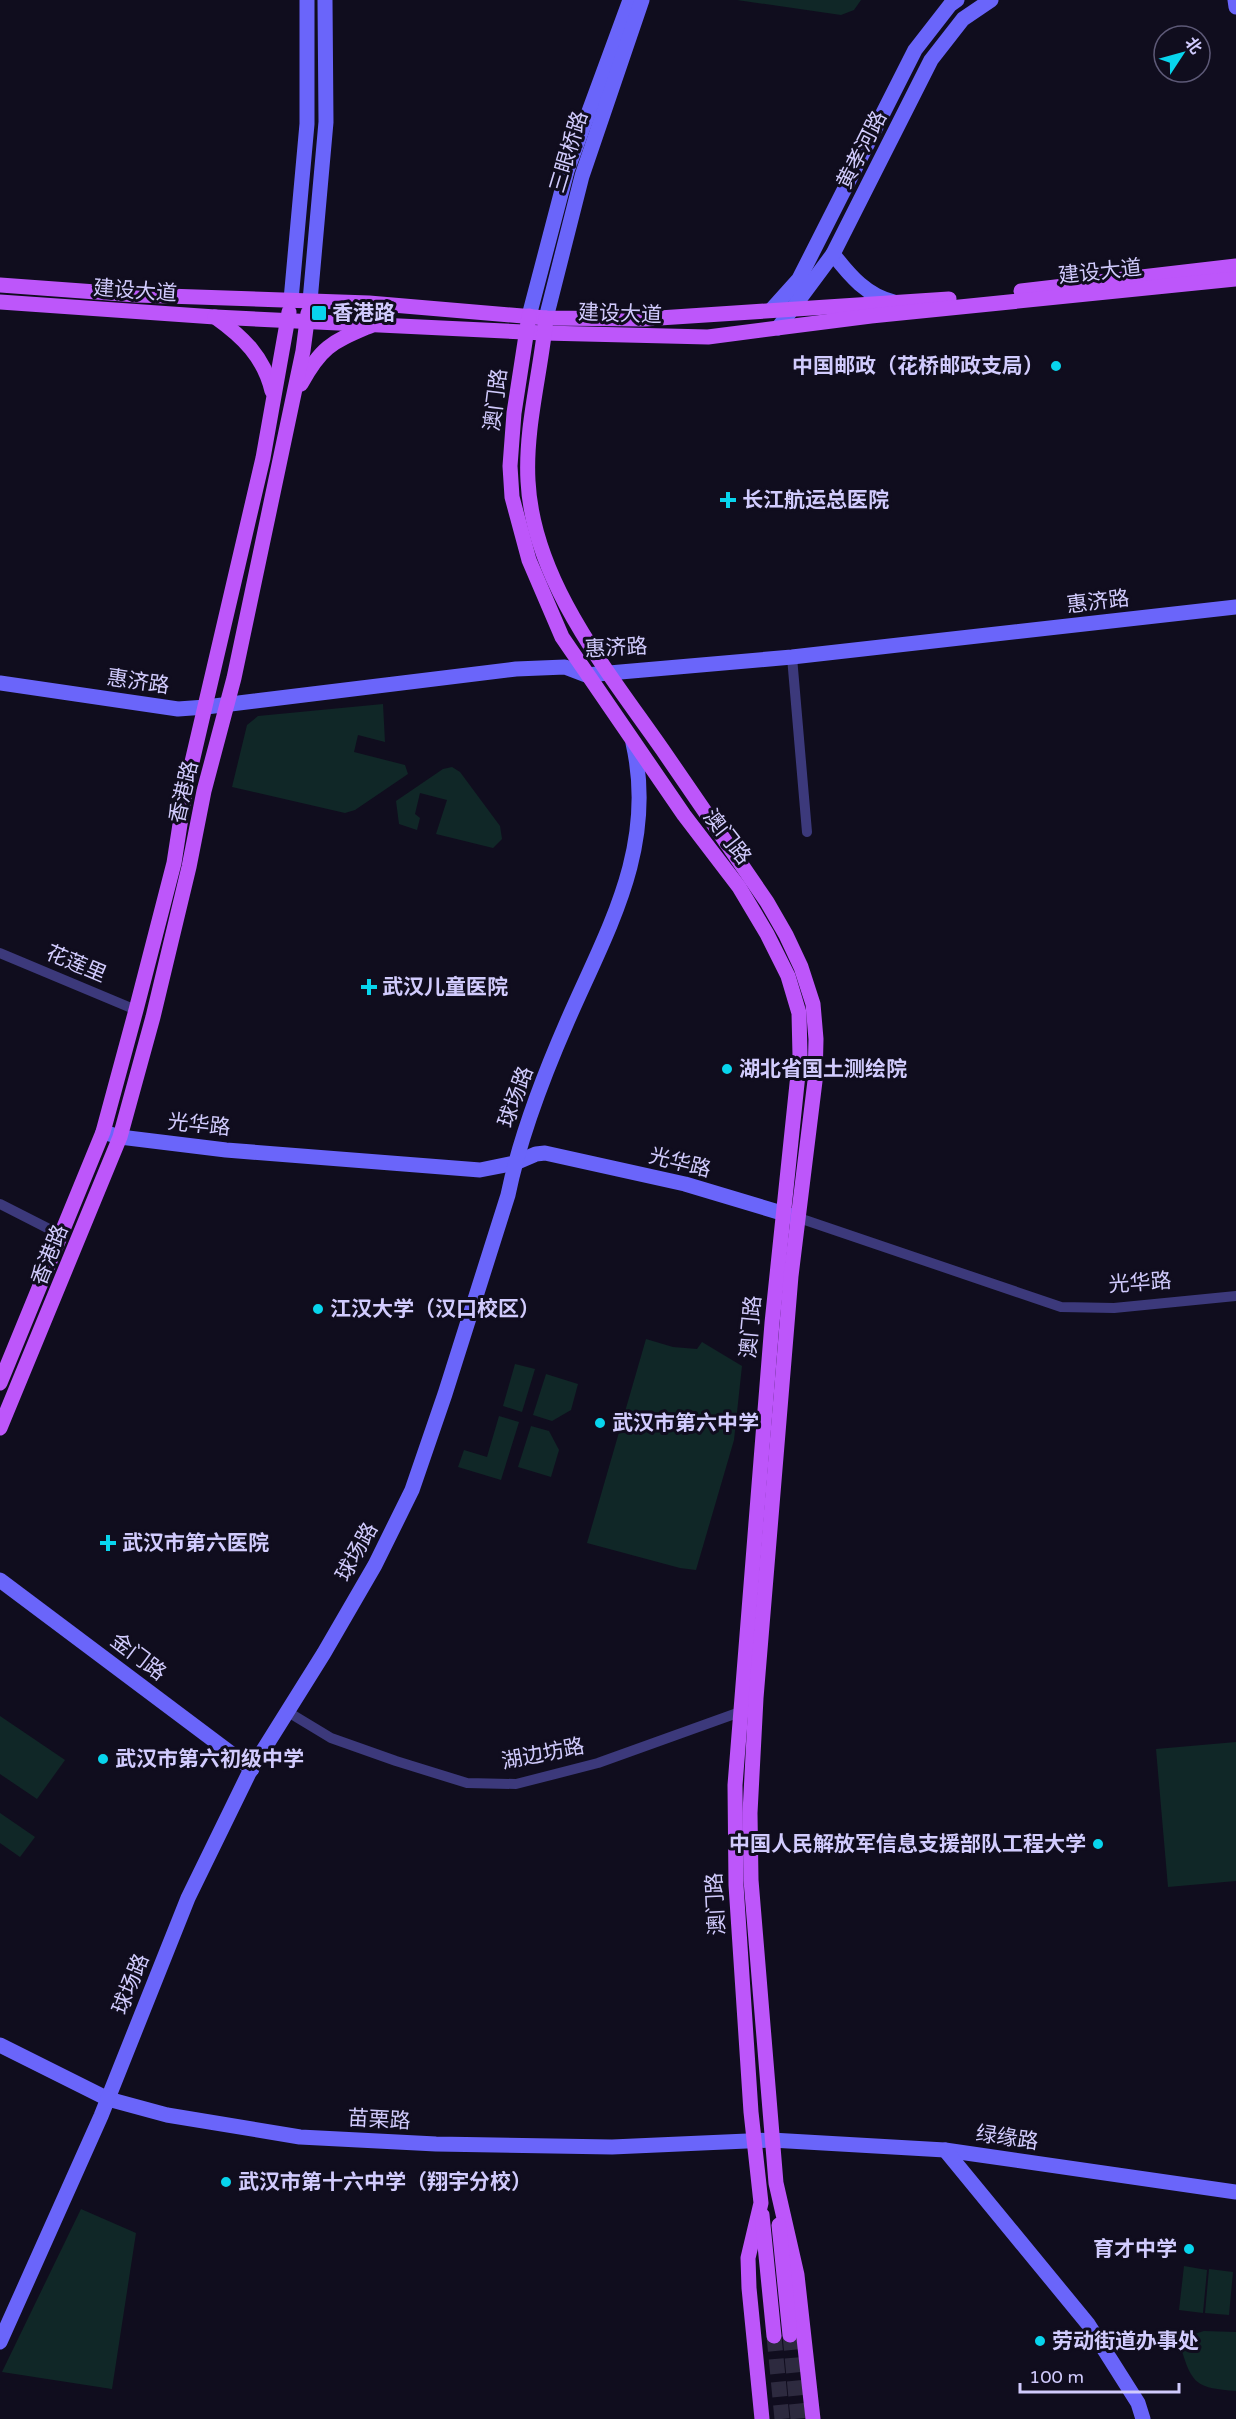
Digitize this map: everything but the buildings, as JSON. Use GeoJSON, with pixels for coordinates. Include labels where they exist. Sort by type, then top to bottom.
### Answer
{"type":"FeatureCollection","features":[{"type":"Feature","properties":{"kind":"main road","name":"建设大道"},"geometry":{"type":"LineString","coordinates":[[545,326],[772,309],[965,298],[1236,266]]}},
{"type":"Feature","properties":{"kind":"main road","name":"建设大道"},"geometry":{"type":"LineString","coordinates":[[0,285],[137,295],[369,303],[545,326],[708,337],[871,316],[1236,279]]}},
{"type":"Feature","properties":{"kind":"main road","name":"香港路"},"geometry":{"type":"LineString","coordinates":[[0,1383],[103,1132],[136,1010],[174,863],[185,792],[263,458],[291,300]]}},
{"type":"Feature","properties":{"kind":"main road","name":"香港路"},"geometry":{"type":"LineString","coordinates":[[0,1428],[120,1137],[164,971],[189,867],[204,791],[227,705],[292,400],[310,301]]}},
{"type":"Feature","properties":{"kind":"main road","name":"建设大道"},"geometry":{"type":"LineString","coordinates":[[0,302],[215,318],[375,323],[528,324]]}},
{"type":"Feature","properties":{"kind":"main road"},"geometry":{"type":"LineString","coordinates":[[215,318],[230,327],[253,349],[268,376],[273,395]]}},
{"type":"Feature","properties":{"kind":"main road"},"geometry":{"type":"LineString","coordinates":[[292,400],[319,354],[332,343],[375,323]]}},
{"type":"Feature","properties":{"kind":"main road","name":"澳门路"},"geometry":{"type":"LineString","coordinates":[[528,324],[514,413],[510,466],[512,496],[526,550],[542,594],[562,637],[586,675],[684,815],[739,887],[767,934],[788,976],[799,1013],[800,1055],[772,1323],[735,1785],[736,1885],[754,2139],[761,2203],[748,2268],[762,2419]]}},
{"type":"Feature","properties":{"kind":"main road","name":"澳门路"},"geometry":{"type":"LineString","coordinates":[[545,326],[529,453],[528,480],[532,512],[540,541],[569,610],[607,671],[767,902],[801,967],[813,1004],[816,1040],[815,1081],[791,1276],[756,1698],[750,1813],[751,1880],[771,2140],[776,2183],[797,2275],[813,2419]]}},
{"type":"Feature","properties":{"kind":"main road"},"geometry":{"type":"LineString","coordinates":[[776,2183],[790,2335]]}},
{"type":"Feature","properties":{"kind":"main road"},"geometry":{"type":"LineString","coordinates":[[761,2203],[774,2336]]}},
{"type":"Feature","properties":{"kind":"street","name":"香港路"},"geometry":{"type":"LineString","coordinates":[[291,300],[307,124],[307,0]]}},
{"type":"Feature","properties":{"kind":"street","name":"香港路"},"geometry":{"type":"LineString","coordinates":[[310,301],[326,122],[325,0]]}},
{"type":"Feature","properties":{"kind":"street","name":"三眼桥路"},"geometry":{"type":"LineString","coordinates":[[528,324],[567,171],[630,0]]}},
{"type":"Feature","properties":{"kind":"street","name":"三眼桥路"},"geometry":{"type":"LineString","coordinates":[[545,326],[582,176],[642,0]]}},
{"type":"Feature","properties":{"kind":"street","name":"黄孝河路"},"geometry":{"type":"LineString","coordinates":[[772,309],[799,279],[915,50],[950,5],[957,0]]}},
{"type":"Feature","properties":{"kind":"street","name":"黄孝河路"},"geometry":{"type":"LineString","coordinates":[[778,328],[833,255],[931,60],[963,19],[991,0]]}},
{"type":"Feature","properties":{"kind":"street"},"geometry":{"type":"LineString","coordinates":[[1235,0],[1236,7]]}},
{"type":"Feature","properties":{"kind":"street"},"geometry":{"type":"LineString","coordinates":[[833,255],[852,278],[878,298],[894,302]]}},
{"type":"Feature","properties":{"kind":"street","name":"惠济路"},"geometry":{"type":"LineString","coordinates":[[0,682],[178,709],[516,669],[565,668],[586,675],[607,671],[792,657],[1236,607]]}},
{"type":"Feature","properties":{"kind":"street"},"geometry":{"type":"LineString","coordinates":[[792,657],[807,832]]}},
{"type":"Feature","properties":{"kind":"street","name":"球场路"},"geometry":{"type":"LineString","coordinates":[[0,2342],[108,2099],[188,1898],[252,1769],[375,1565],[412,1490],[449,1383],[508,1195],[515,1163],[565,1026],[627,884],[634,856],[640,812],[637,761],[633,743]]}},
{"type":"Feature","properties":{"kind":"street","name":"花莲里"},"geometry":{"type":"LineString","coordinates":[[0,953],[136,1010]]}},
{"type":"Feature","properties":{"kind":"street","name":"光华路"},"geometry":{"type":"LineString","coordinates":[[103,1132],[120,1137],[226,1150],[480,1170],[515,1163],[545,1152],[685,1184],[799,1218],[1061,1307],[1114,1308],[1236,1296]]}},
{"type":"Feature","properties":{"kind":"street"},"geometry":{"type":"LineString","coordinates":[[0,1204],[61,1235]]}},
{"type":"Feature","properties":{"kind":"street","name":"金门路"},"geometry":{"type":"LineString","coordinates":[[0,1580],[252,1769]]}},
{"type":"Feature","properties":{"kind":"street","name":"湖边坊路"},"geometry":{"type":"LineString","coordinates":[[288,1712],[331,1738],[396,1761],[467,1783],[516,1784],[598,1763],[740,1712]]}},
{"type":"Feature","properties":{"kind":"street","name":"苗栗路"},"geometry":{"type":"LineString","coordinates":[[0,2045],[108,2099],[167,2115],[300,2137],[436,2144],[612,2147],[771,2140]]}},
{"type":"Feature","properties":{"kind":"street","name":"绿缘路"},"geometry":{"type":"LineString","coordinates":[[771,2140],[945,2150],[1236,2192]]}},
{"type":"Feature","properties":{"kind":"street"},"geometry":{"type":"LineString","coordinates":[[945,2150],[1088,2324],[1138,2403],[1143,2419]]}},
{"type":"Feature","properties":{"kind":"green space"},"geometry":{"type":"Polygon","coordinates":[[[737,0],[861,0],[854,10],[841,15],[737,0]]]}},
{"type":"Feature","properties":{"kind":"green space"},"geometry":{"type":"Polygon","coordinates":[[[383,704],[385,742],[358,735],[354,752],[405,765],[408,774],[355,810],[345,813],[232,787],[247,725],[258,716],[383,704]]]}},
{"type":"Feature","properties":{"kind":"green space"},"geometry":{"type":"Polygon","coordinates":[[[452,767],[460,772],[500,826],[502,839],[493,848],[436,834],[447,800],[420,793],[415,814],[420,818],[417,830],[399,824],[396,801],[443,769],[452,767]]]}},
{"type":"Feature","properties":{"kind":"green space"},"geometry":{"type":"Polygon","coordinates":[[[646,1339],[673,1347],[697,1349],[702,1342],[742,1366],[734,1440],[696,1570],[680,1568],[587,1543],[646,1339]]]}},
{"type":"Feature","properties":{"kind":"green space"},"geometry":{"type":"Polygon","coordinates":[[[515,1364],[535,1369],[522,1412],[503,1406],[515,1364]]]}},
{"type":"Feature","properties":{"kind":"green space"},"geometry":{"type":"Polygon","coordinates":[[[546,1374],[578,1384],[571,1410],[552,1421],[533,1415],[546,1374]]]}},
{"type":"Feature","properties":{"kind":"green space"},"geometry":{"type":"Polygon","coordinates":[[[499,1416],[519,1422],[501,1480],[458,1467],[464,1450],[487,1457],[499,1416]]]}},
{"type":"Feature","properties":{"kind":"green space"},"geometry":{"type":"Polygon","coordinates":[[[531,1426],[549,1431],[559,1450],[551,1477],[518,1467],[531,1426]]]}},
{"type":"Feature","properties":{"kind":"green space"},"geometry":{"type":"Polygon","coordinates":[[[0,1716],[65,1760],[37,1799],[0,1774],[0,1716]]]}},
{"type":"Feature","properties":{"kind":"green space"},"geometry":{"type":"Polygon","coordinates":[[[1236,1742],[1236,1881],[1168,1887],[1156,1749],[1236,1742]]]}},
{"type":"Feature","properties":{"kind":"green space"},"geometry":{"type":"Polygon","coordinates":[[[0,1813],[35,1837],[20,1857],[0,1843],[0,1813]]]}},
{"type":"Feature","properties":{"kind":"green space"},"geometry":{"type":"Polygon","coordinates":[[[81,2209],[136,2233],[112,2389],[2,2372],[81,2209]]]}},
{"type":"Feature","properties":{"kind":"green space"},"geometry":{"type":"Polygon","coordinates":[[[1184,2266],[1207,2270],[1203,2313],[1179,2310],[1184,2266]]]}},
{"type":"Feature","properties":{"kind":"green space"},"geometry":{"type":"Polygon","coordinates":[[[1209,2269],[1233,2272],[1229,2315],[1205,2313],[1209,2269]]]}},
{"type":"Feature","properties":{"kind":"green space"},"geometry":{"type":"Polygon","coordinates":[[[1204,2331],[1236,2332],[1236,2391],[1204,2386],[1193,2377],[1189,2370],[1181,2348],[1191,2335],[1204,2331]]]}},
{"type":"Feature","properties":{"kind":"tunnel"},"geometry":{"type":"LineString","coordinates":[[790,2335],[798,2419]]}},
{"type":"Feature","properties":{"kind":"tunnel"},"geometry":{"type":"LineString","coordinates":[[774,2336],[782,2419]]}},
{"type":"Feature","properties":{"kind":"place","name":"香港路"},"geometry":{"type":"Point","coordinates":[319,313]}},
{"type":"Feature","properties":{"kind":"place","name":"中国邮政（花桥邮政支局）"},"geometry":{"type":"Point","coordinates":[1056,366]}},
{"type":"Feature","properties":{"kind":"place","name":"长江航运总医院"},"geometry":{"type":"Point","coordinates":[728,500]}},
{"type":"Feature","properties":{"kind":"place","name":"武汉儿童医院"},"geometry":{"type":"Point","coordinates":[369,987]}},
{"type":"Feature","properties":{"kind":"place","name":"湖北省国土测绘院"},"geometry":{"type":"Point","coordinates":[727,1069]}},
{"type":"Feature","properties":{"kind":"place","name":"江汉大学（汉口校区）"},"geometry":{"type":"Point","coordinates":[318,1309]}},
{"type":"Feature","properties":{"kind":"place","name":"武汉市第六中学"},"geometry":{"type":"Point","coordinates":[600,1423]}},
{"type":"Feature","properties":{"kind":"place","name":"武汉市第六医院"},"geometry":{"type":"Point","coordinates":[108,1543]}},
{"type":"Feature","properties":{"kind":"place","name":"武汉市第六初级中学"},"geometry":{"type":"Point","coordinates":[103,1759]}},
{"type":"Feature","properties":{"kind":"place","name":"中国人民解放军信息支援部队工程大学"},"geometry":{"type":"Point","coordinates":[1098,1844]}},
{"type":"Feature","properties":{"kind":"place","name":"武汉市第十六中学（翔宇分校）"},"geometry":{"type":"Point","coordinates":[226,2182]}},
{"type":"Feature","properties":{"kind":"place","name":"育才中学"},"geometry":{"type":"Point","coordinates":[1189,2249]}},
{"type":"Feature","properties":{"kind":"place","name":"劳动街道办事处"},"geometry":{"type":"Point","coordinates":[1040,2341]}}]}
